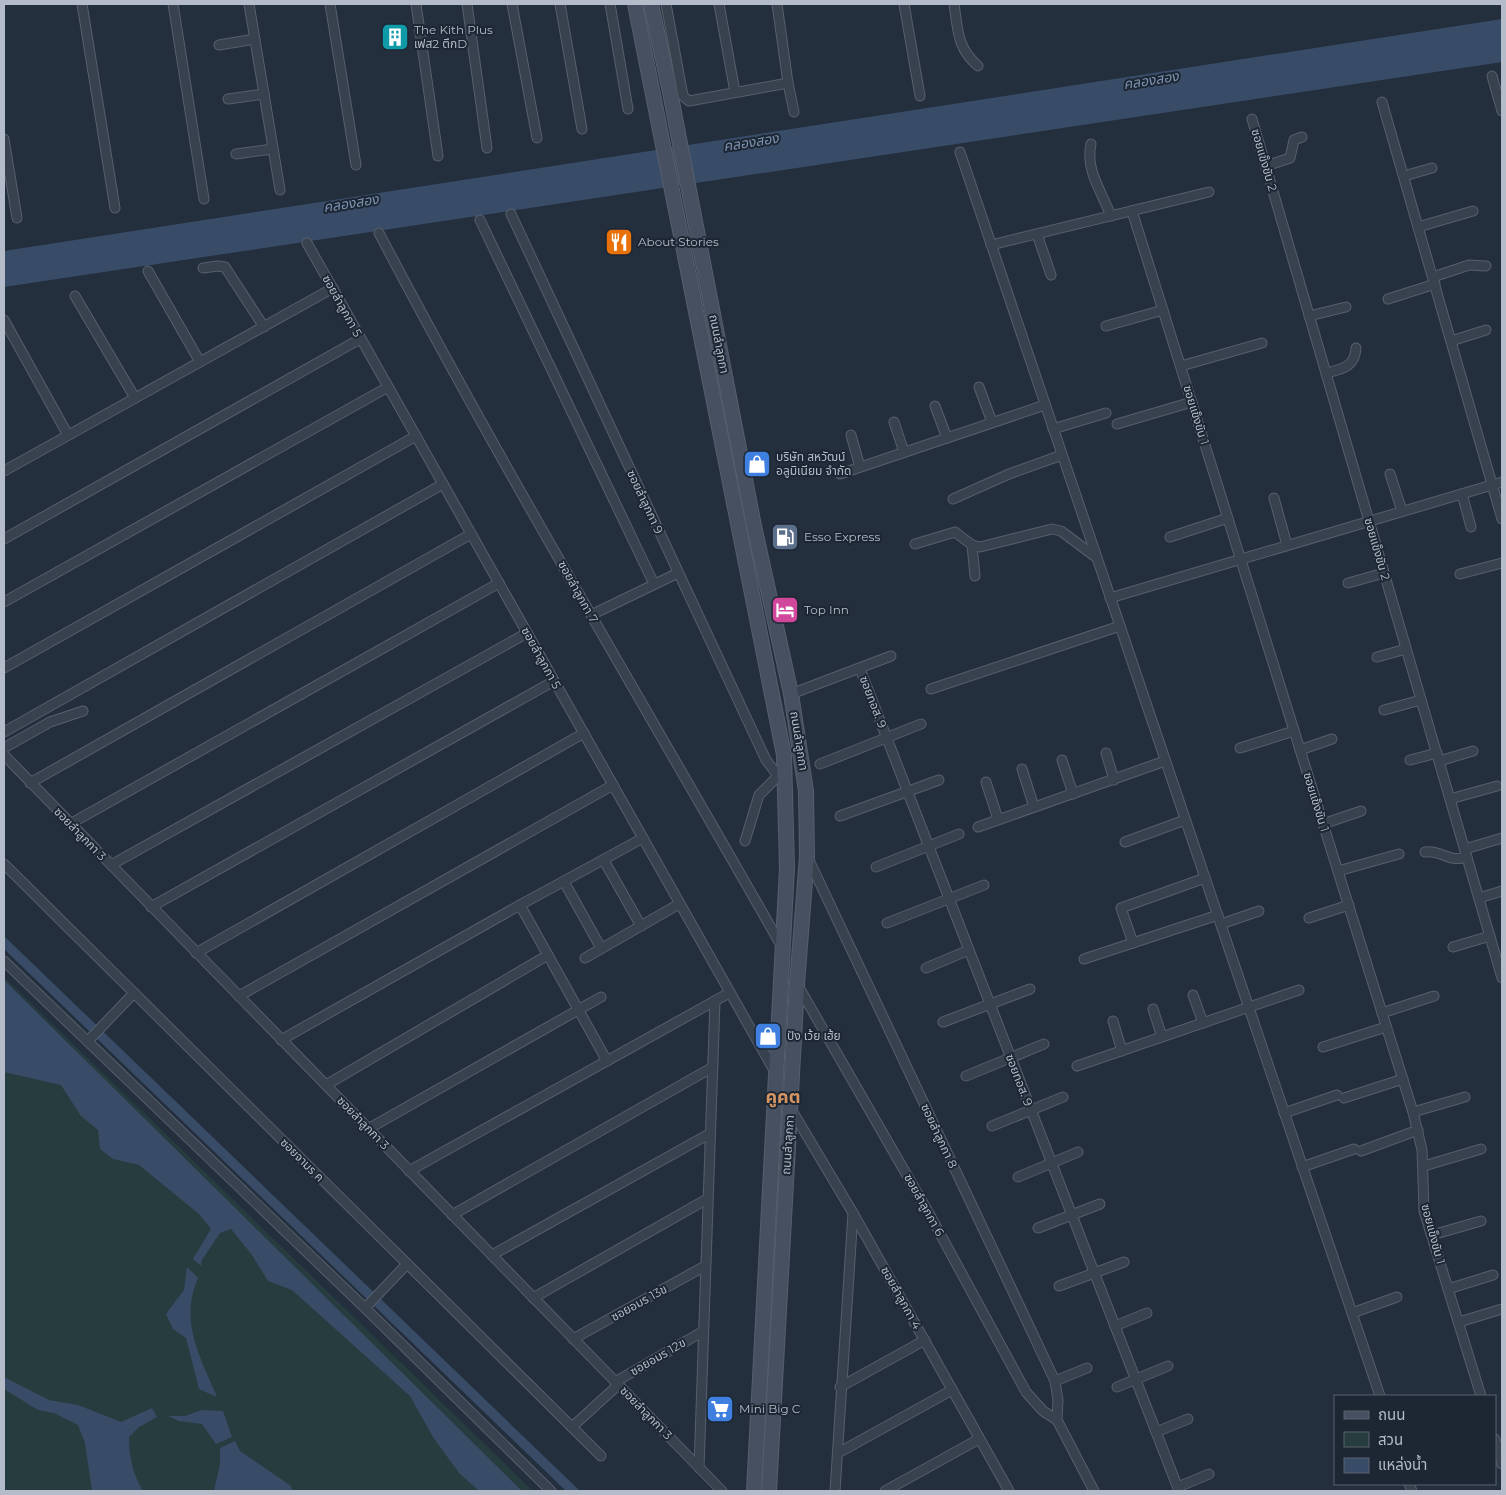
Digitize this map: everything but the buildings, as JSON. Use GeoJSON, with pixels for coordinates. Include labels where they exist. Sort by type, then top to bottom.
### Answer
{"type":"FeatureCollection","features":[{"type":"Feature","properties":{"kind":"main road","name":"ถนนลำลูกกา"},"geometry":{"type":"LineString","coordinates":[[635,4],[784,755],[781,781],[787,868],[754,1491]]}},
{"type":"Feature","properties":{"kind":"main road","name":"ถนนลำลูกกา"},"geometry":{"type":"LineString","coordinates":[[651,4],[670,92],[754,526],[791,694],[804,767],[806,856],[797,984],[769,1491]]}},
{"type":"Feature","properties":{"kind":"main road"},"geometry":{"type":"LineString","coordinates":[[760,630],[776,625]]}},
{"type":"Feature","properties":{"kind":"street"},"geometry":{"type":"LineString","coordinates":[[82,4],[115,208]]}},
{"type":"Feature","properties":{"kind":"street"},"geometry":{"type":"LineString","coordinates":[[173,4],[204,199]]}},
{"type":"Feature","properties":{"kind":"street"},"geometry":{"type":"LineString","coordinates":[[249,4],[280,190]]}},
{"type":"Feature","properties":{"kind":"street"},"geometry":{"type":"LineString","coordinates":[[330,4],[356,165]]}},
{"type":"Feature","properties":{"kind":"street"},"geometry":{"type":"LineString","coordinates":[[416,4],[438,156]]}},
{"type":"Feature","properties":{"kind":"street"},"geometry":{"type":"LineString","coordinates":[[467,4],[488,148]]}},
{"type":"Feature","properties":{"kind":"street"},"geometry":{"type":"LineString","coordinates":[[512,4],[537,138]]}},
{"type":"Feature","properties":{"kind":"street"},"geometry":{"type":"LineString","coordinates":[[560,4],[582,129]]}},
{"type":"Feature","properties":{"kind":"street"},"geometry":{"type":"LineString","coordinates":[[610,4],[628,109]]}},
{"type":"Feature","properties":{"kind":"street"},"geometry":{"type":"LineString","coordinates":[[666,4],[683,96],[686,100],[788,83]]}},
{"type":"Feature","properties":{"kind":"street"},"geometry":{"type":"LineString","coordinates":[[719,4],[735,92]]}},
{"type":"Feature","properties":{"kind":"street"},"geometry":{"type":"LineString","coordinates":[[776,4],[794,112]]}},
{"type":"Feature","properties":{"kind":"street"},"geometry":{"type":"LineString","coordinates":[[904,4],[920,96]]}},
{"type":"Feature","properties":{"kind":"street"},"geometry":{"type":"LineString","coordinates":[[954,4],[962,48],[967,56],[978,66]]}},
{"type":"Feature","properties":{"kind":"street"},"geometry":{"type":"LineString","coordinates":[[219,45],[255,39]]}},
{"type":"Feature","properties":{"kind":"street"},"geometry":{"type":"LineString","coordinates":[[1492,76],[1499,90],[1502,111]]}},
{"type":"Feature","properties":{"kind":"street"},"geometry":{"type":"LineString","coordinates":[[228,99],[264,94]]}},
{"type":"Feature","properties":{"kind":"street"},"geometry":{"type":"LineString","coordinates":[[1382,102],[1502,515]]}},
{"type":"Feature","properties":{"kind":"street","name":"ซอยแข็งขัน 2"},"geometry":{"type":"LineString","coordinates":[[1252,119],[1490,936],[1498,951],[1502,978]]}},
{"type":"Feature","properties":{"kind":"street"},"geometry":{"type":"LineString","coordinates":[[1266,166],[1290,158],[1294,140],[1302,137]]}},
{"type":"Feature","properties":{"kind":"street"},"geometry":{"type":"LineString","coordinates":[[4,139],[17,218]]}},
{"type":"Feature","properties":{"kind":"street"},"geometry":{"type":"LineString","coordinates":[[1091,144],[1088,161],[1090,169],[1111,216]]}},
{"type":"Feature","properties":{"kind":"street"},"geometry":{"type":"LineString","coordinates":[[236,154],[273,149]]}},
{"type":"Feature","properties":{"kind":"street"},"geometry":{"type":"LineString","coordinates":[[960,152],[1380,1395]]}},
{"type":"Feature","properties":{"kind":"street"},"geometry":{"type":"LineString","coordinates":[[1404,176],[1432,168]]}},
{"type":"Feature","properties":{"kind":"street"},"geometry":{"type":"LineString","coordinates":[[991,245],[1209,192]]}},
{"type":"Feature","properties":{"kind":"street","name":"ซอยแข็งขัน 1"},"geometry":{"type":"LineString","coordinates":[[1132,210],[1413,1112],[1424,1166],[1424,1211],[1482,1395]]}},
{"type":"Feature","properties":{"kind":"street"},"geometry":{"type":"LineString","coordinates":[[1418,227],[1473,211]]}},
{"type":"Feature","properties":{"kind":"street","name":"ซอยลำลูกกา 9"},"geometry":{"type":"LineString","coordinates":[[511,214],[766,760],[781,781]]}},
{"type":"Feature","properties":{"kind":"street"},"geometry":{"type":"LineString","coordinates":[[480,220],[654,584]]}},
{"type":"Feature","properties":{"kind":"street","name":"ซอยลำลูกกา 7"},"geometry":{"type":"LineString","coordinates":[[379,233],[422,314],[591,615],[783,948]]}},
{"type":"Feature","properties":{"kind":"street"},"geometry":{"type":"LineString","coordinates":[[1037,234],[1051,275]]}},
{"type":"Feature","properties":{"kind":"street","name":"ซอยลำลูกกา 5"},"geometry":{"type":"LineString","coordinates":[[307,243],[776,1074]]}},
{"type":"Feature","properties":{"kind":"street"},"geometry":{"type":"LineString","coordinates":[[1388,299],[1469,265],[1486,266]]}},
{"type":"Feature","properties":{"kind":"street"},"geometry":{"type":"LineString","coordinates":[[203,268],[218,266],[225,268],[233,275],[264,327]]}},
{"type":"Feature","properties":{"kind":"street"},"geometry":{"type":"LineString","coordinates":[[148,271],[200,362]]}},
{"type":"Feature","properties":{"kind":"street"},"geometry":{"type":"LineString","coordinates":[[4,470],[332,288]]}},
{"type":"Feature","properties":{"kind":"street"},"geometry":{"type":"LineString","coordinates":[[75,296],[134,398]]}},
{"type":"Feature","properties":{"kind":"street"},"geometry":{"type":"LineString","coordinates":[[1309,316],[1346,307]]}},
{"type":"Feature","properties":{"kind":"street"},"geometry":{"type":"LineString","coordinates":[[1106,326],[1163,310]]}},
{"type":"Feature","properties":{"kind":"street"},"geometry":{"type":"LineString","coordinates":[[4,320],[68,436]]}},
{"type":"Feature","properties":{"kind":"street"},"geometry":{"type":"LineString","coordinates":[[1451,341],[1486,330]]}},
{"type":"Feature","properties":{"kind":"street"},"geometry":{"type":"LineString","coordinates":[[4,538],[360,339]]}},
{"type":"Feature","properties":{"kind":"street"},"geometry":{"type":"LineString","coordinates":[[1181,366],[1262,343]]}},
{"type":"Feature","properties":{"kind":"street"},"geometry":{"type":"LineString","coordinates":[[1326,373],[1347,367],[1353,362],[1356,348]]}},
{"type":"Feature","properties":{"kind":"street"},"geometry":{"type":"LineString","coordinates":[[4,602],[388,387]]}},
{"type":"Feature","properties":{"kind":"street"},"geometry":{"type":"LineString","coordinates":[[979,387],[992,422]]}},
{"type":"Feature","properties":{"kind":"street"},"geometry":{"type":"LineString","coordinates":[[1117,424],[1192,402]]}},
{"type":"Feature","properties":{"kind":"street"},"geometry":{"type":"LineString","coordinates":[[840,474],[1045,405]]}},
{"type":"Feature","properties":{"kind":"street"},"geometry":{"type":"LineString","coordinates":[[935,406],[946,438]]}},
{"type":"Feature","properties":{"kind":"street"},"geometry":{"type":"LineString","coordinates":[[1054,429],[1106,413]]}},
{"type":"Feature","properties":{"kind":"street"},"geometry":{"type":"LineString","coordinates":[[894,422],[904,452]]}},
{"type":"Feature","properties":{"kind":"street"},"geometry":{"type":"LineString","coordinates":[[850,435],[860,467]]}},
{"type":"Feature","properties":{"kind":"street"},"geometry":{"type":"LineString","coordinates":[[4,668],[416,436]]}},
{"type":"Feature","properties":{"kind":"street"},"geometry":{"type":"LineString","coordinates":[[953,499],[1009,474],[1062,455]]}},
{"type":"Feature","properties":{"kind":"street"},"geometry":{"type":"LineString","coordinates":[[1390,474],[1402,511]]}},
{"type":"Feature","properties":{"kind":"street"},"geometry":{"type":"LineString","coordinates":[[1110,598],[1502,482]]}},
{"type":"Feature","properties":{"kind":"street"},"geometry":{"type":"LineString","coordinates":[[4,732],[443,484]]}},
{"type":"Feature","properties":{"kind":"street"},"geometry":{"type":"LineString","coordinates":[[1462,494],[1471,527]]}},
{"type":"Feature","properties":{"kind":"street"},"geometry":{"type":"LineString","coordinates":[[1274,498],[1287,545]]}},
{"type":"Feature","properties":{"kind":"street"},"geometry":{"type":"LineString","coordinates":[[1170,537],[1228,518]]}},
{"type":"Feature","properties":{"kind":"street"},"geometry":{"type":"LineString","coordinates":[[915,544],[954,532],[972,545],[980,547],[991,546],[1052,529],[1062,531],[1097,558]]}},
{"type":"Feature","properties":{"kind":"street"},"geometry":{"type":"LineString","coordinates":[[30,783],[471,534]]}},
{"type":"Feature","properties":{"kind":"street"},"geometry":{"type":"LineString","coordinates":[[972,545],[975,576]]}},
{"type":"Feature","properties":{"kind":"street"},"geometry":{"type":"LineString","coordinates":[[1460,574],[1502,563]]}},
{"type":"Feature","properties":{"kind":"street"},"geometry":{"type":"LineString","coordinates":[[591,615],[678,573]]}},
{"type":"Feature","properties":{"kind":"street"},"geometry":{"type":"LineString","coordinates":[[1348,584],[1384,573]]}},
{"type":"Feature","properties":{"kind":"street"},"geometry":{"type":"LineString","coordinates":[[70,824],[499,583]]}},
{"type":"Feature","properties":{"kind":"street"},"geometry":{"type":"LineString","coordinates":[[931,689],[1120,626]]}},
{"type":"Feature","properties":{"kind":"street"},"geometry":{"type":"LineString","coordinates":[[111,865],[527,633]]}},
{"type":"Feature","properties":{"kind":"street"},"geometry":{"type":"LineString","coordinates":[[1377,657],[1406,649]]}},
{"type":"Feature","properties":{"kind":"street"},"geometry":{"type":"LineString","coordinates":[[791,694],[891,656]]}},
{"type":"Feature","properties":{"kind":"street","name":"ซอยทอส. 9"},"geometry":{"type":"LineString","coordinates":[[860,669],[1070,1214],[1179,1489]]}},
{"type":"Feature","properties":{"kind":"street"},"geometry":{"type":"LineString","coordinates":[[151,907],[554,681]]}},
{"type":"Feature","properties":{"kind":"street"},"geometry":{"type":"LineString","coordinates":[[1384,710],[1421,700]]}},
{"type":"Feature","properties":{"kind":"street"},"geometry":{"type":"LineString","coordinates":[[4,748],[50,722],[83,711]]}},
{"type":"Feature","properties":{"kind":"street"},"geometry":{"type":"LineString","coordinates":[[820,764],[921,724]]}},
{"type":"Feature","properties":{"kind":"street"},"geometry":{"type":"LineString","coordinates":[[196,953],[584,732]]}},
{"type":"Feature","properties":{"kind":"street"},"geometry":{"type":"LineString","coordinates":[[1240,748],[1294,732]]}},
{"type":"Feature","properties":{"kind":"street"},"geometry":{"type":"LineString","coordinates":[[1300,750],[1332,739]]}},
{"type":"Feature","properties":{"kind":"street"},"geometry":{"type":"LineString","coordinates":[[1410,760],[1473,751]]}},
{"type":"Feature","properties":{"kind":"street"},"geometry":{"type":"LineString","coordinates":[[1106,753],[1114,780]]}},
{"type":"Feature","properties":{"kind":"street","name":"ซอยลำลูกกา 3"},"geometry":{"type":"LineString","coordinates":[[4,756],[722,1491]]}},
{"type":"Feature","properties":{"kind":"street"},"geometry":{"type":"LineString","coordinates":[[1062,760],[1073,794]]}},
{"type":"Feature","properties":{"kind":"street"},"geometry":{"type":"LineString","coordinates":[[978,827],[1165,761]]}},
{"type":"Feature","properties":{"kind":"street"},"geometry":{"type":"LineString","coordinates":[[1022,769],[1034,807]]}},
{"type":"Feature","properties":{"kind":"street"},"geometry":{"type":"LineString","coordinates":[[840,816],[939,780]]}},
{"type":"Feature","properties":{"kind":"street"},"geometry":{"type":"LineString","coordinates":[[745,842],[759,795],[781,781]]}},
{"type":"Feature","properties":{"kind":"street"},"geometry":{"type":"LineString","coordinates":[[986,782],[998,819]]}},
{"type":"Feature","properties":{"kind":"street"},"geometry":{"type":"LineString","coordinates":[[238,996],[613,786]]}},
{"type":"Feature","properties":{"kind":"street"},"geometry":{"type":"LineString","coordinates":[[1450,799],[1497,786]]}},
{"type":"Feature","properties":{"kind":"street"},"geometry":{"type":"LineString","coordinates":[[1323,824],[1360,811]]}},
{"type":"Feature","properties":{"kind":"street"},"geometry":{"type":"LineString","coordinates":[[1126,842],[1185,820]]}},
{"type":"Feature","properties":{"kind":"street"},"geometry":{"type":"LineString","coordinates":[[876,867],[959,834]]}},
{"type":"Feature","properties":{"kind":"street"},"geometry":{"type":"LineString","coordinates":[[281,1040],[520,904],[643,838]]}},
{"type":"Feature","properties":{"kind":"street"},"geometry":{"type":"LineString","coordinates":[[1425,852],[1440,852],[1449,859],[1455,860],[1466,853],[1502,838]]}},
{"type":"Feature","properties":{"kind":"street"},"geometry":{"type":"LineString","coordinates":[[1338,871],[1399,854]]}},
{"type":"Feature","properties":{"kind":"street","name":"ซอยลำลูกกา 8"},"geometry":{"type":"LineString","coordinates":[[806,856],[1055,1381],[1058,1400],[1057,1420]]}},
{"type":"Feature","properties":{"kind":"street","name":"ซอยจามร ค"},"geometry":{"type":"LineString","coordinates":[[4,864],[601,1456]]}},
{"type":"Feature","properties":{"kind":"street"},"geometry":{"type":"LineString","coordinates":[[606,864],[641,926]]}},
{"type":"Feature","properties":{"kind":"street"},"geometry":{"type":"LineString","coordinates":[[1133,943],[1121,908],[1205,878]]}},
{"type":"Feature","properties":{"kind":"street"},"geometry":{"type":"LineString","coordinates":[[886,923],[984,885]]}},
{"type":"Feature","properties":{"kind":"street"},"geometry":{"type":"LineString","coordinates":[[567,887],[601,948]]}},
{"type":"Feature","properties":{"kind":"street"},"geometry":{"type":"LineString","coordinates":[[1479,898],[1502,891]]}},
{"type":"Feature","properties":{"kind":"street"},"geometry":{"type":"LineString","coordinates":[[520,904],[607,1061]]}},
{"type":"Feature","properties":{"kind":"street"},"geometry":{"type":"LineString","coordinates":[[585,958],[679,904]]}},
{"type":"Feature","properties":{"kind":"street"},"geometry":{"type":"LineString","coordinates":[[1309,918],[1348,905]]}},
{"type":"Feature","properties":{"kind":"street"},"geometry":{"type":"LineString","coordinates":[[1084,959],[1133,943],[1259,911]]}},
{"type":"Feature","properties":{"kind":"street"},"geometry":{"type":"LineString","coordinates":[[1454,946],[1490,936]]}},
{"type":"Feature","properties":{"kind":"street"},"geometry":{"type":"LineString","coordinates":[[926,968],[968,950]]}},
{"type":"Feature","properties":{"kind":"street"},"geometry":{"type":"LineString","coordinates":[[326,1085],[548,955]]}},
{"type":"Feature","properties":{"kind":"street"},"geometry":{"type":"LineString","coordinates":[[4,960],[91,1038],[368,1304],[551,1491]]}},
{"type":"Feature","properties":{"kind":"street","name":"ซอยลำลูกกา 6"},"geometry":{"type":"LineString","coordinates":[[797,984],[931,1217],[1026,1392],[1043,1411],[1057,1420]]}},
{"type":"Feature","properties":{"kind":"street"},"geometry":{"type":"LineString","coordinates":[[943,1022],[1030,989]]}},
{"type":"Feature","properties":{"kind":"street"},"geometry":{"type":"LineString","coordinates":[[1077,1066],[1299,990]]}},
{"type":"Feature","properties":{"kind":"street"},"geometry":{"type":"LineString","coordinates":[[91,1038],[134,993]]}},
{"type":"Feature","properties":{"kind":"street"},"geometry":{"type":"LineString","coordinates":[[410,1171],[729,993]]}},
{"type":"Feature","properties":{"kind":"street"},"geometry":{"type":"LineString","coordinates":[[1193,995],[1203,1023]]}},
{"type":"Feature","properties":{"kind":"street"},"geometry":{"type":"LineString","coordinates":[[1382,1013],[1434,996]]}},
{"type":"Feature","properties":{"kind":"street"},"geometry":{"type":"LineString","coordinates":[[368,1129],[601,997]]}},
{"type":"Feature","properties":{"kind":"street"},"geometry":{"type":"LineString","coordinates":[[699,1468],[702,1332],[715,1001]]}},
{"type":"Feature","properties":{"kind":"street"},"geometry":{"type":"LineString","coordinates":[[1153,1009],[1162,1037]]}},
{"type":"Feature","properties":{"kind":"street"},"geometry":{"type":"LineString","coordinates":[[1112,1021],[1122,1050]]}},
{"type":"Feature","properties":{"kind":"street"},"geometry":{"type":"LineString","coordinates":[[1324,1047],[1386,1027]]}},
{"type":"Feature","properties":{"kind":"street"},"geometry":{"type":"LineString","coordinates":[[966,1076],[1044,1044]]}},
{"type":"Feature","properties":{"kind":"street"},"geometry":{"type":"LineString","coordinates":[[452,1215],[713,1067]]}},
{"type":"Feature","properties":{"kind":"street"},"geometry":{"type":"LineString","coordinates":[[1284,1113],[1403,1079]]}},
{"type":"Feature","properties":{"kind":"street"},"geometry":{"type":"LineString","coordinates":[[992,1126],[1063,1097]]}},
{"type":"Feature","properties":{"kind":"street"},"geometry":{"type":"LineString","coordinates":[[1413,1112],[1465,1097]]}},
{"type":"Feature","properties":{"kind":"street","name":"ซอยลำลูกกา 4"},"geometry":{"type":"LineString","coordinates":[[790,1108],[853,1213],[979,1439],[1004,1490]]}},
{"type":"Feature","properties":{"kind":"street"},"geometry":{"type":"LineString","coordinates":[[1302,1167],[1418,1130]]}},
{"type":"Feature","properties":{"kind":"street"},"geometry":{"type":"LineString","coordinates":[[492,1255],[710,1134]]}},
{"type":"Feature","properties":{"kind":"street"},"geometry":{"type":"LineString","coordinates":[[1424,1166],[1481,1149]]}},
{"type":"Feature","properties":{"kind":"street"},"geometry":{"type":"LineString","coordinates":[[1018,1177],[1078,1152]]}},
{"type":"Feature","properties":{"kind":"street"},"geometry":{"type":"LineString","coordinates":[[533,1298],[707,1199]]}},
{"type":"Feature","properties":{"kind":"street"},"geometry":{"type":"LineString","coordinates":[[1038,1228],[1070,1214],[1100,1204]]}},
{"type":"Feature","properties":{"kind":"street"},"geometry":{"type":"LineString","coordinates":[[834,1491],[853,1213]]}},
{"type":"Feature","properties":{"kind":"street"},"geometry":{"type":"LineString","coordinates":[[1432,1235],[1481,1221]]}},
{"type":"Feature","properties":{"kind":"street"},"geometry":{"type":"LineString","coordinates":[[1059,1286],[1124,1262]]}},
{"type":"Feature","properties":{"kind":"street"},"geometry":{"type":"LineString","coordinates":[[368,1304],[408,1264]]}},
{"type":"Feature","properties":{"kind":"street","name":"ซอยอมร 13ข"},"geometry":{"type":"LineString","coordinates":[[574,1339],[705,1266]]}},
{"type":"Feature","properties":{"kind":"street"},"geometry":{"type":"LineString","coordinates":[[1448,1289],[1493,1276]]}},
{"type":"Feature","properties":{"kind":"street"},"geometry":{"type":"LineString","coordinates":[[1352,1313],[1397,1297]]}},
{"type":"Feature","properties":{"kind":"street"},"geometry":{"type":"LineString","coordinates":[[1459,1322],[1502,1309]]}},
{"type":"Feature","properties":{"kind":"street"},"geometry":{"type":"LineString","coordinates":[[1115,1326],[1147,1313]]}},
{"type":"Feature","properties":{"kind":"street","name":"ซอยอมร 12ข"},"geometry":{"type":"LineString","coordinates":[[572,1427],[616,1383],[702,1332]]}},
{"type":"Feature","properties":{"kind":"street"},"geometry":{"type":"LineString","coordinates":[[840,1386],[924,1340]]}},
{"type":"Feature","properties":{"kind":"street"},"geometry":{"type":"LineString","coordinates":[[1117,1387],[1168,1366]]}},
{"type":"Feature","properties":{"kind":"street"},"geometry":{"type":"LineString","coordinates":[[1055,1381],[1087,1368]]}},
{"type":"Feature","properties":{"kind":"street"},"geometry":{"type":"LineString","coordinates":[[838,1453],[952,1390]]}},
{"type":"Feature","properties":{"kind":"street"},"geometry":{"type":"LineString","coordinates":[[1156,1432],[1188,1419]]}},
{"type":"Feature","properties":{"kind":"street"},"geometry":{"type":"LineString","coordinates":[[1057,1420],[1094,1491]]}},
{"type":"Feature","properties":{"kind":"street"},"geometry":{"type":"LineString","coordinates":[[885,1491],[979,1439]]}},
{"type":"Feature","properties":{"kind":"street"},"geometry":{"type":"LineString","coordinates":[[1496,1443],[1502,1464]]}},
{"type":"Feature","properties":{"kind":"street"},"geometry":{"type":"LineString","coordinates":[[1179,1489],[1209,1474]]}},
{"type":"Feature","properties":{"kind":"green space"},"geometry":{"type":"Polygon","coordinates":[[[4,977],[533,1491],[4,1491],[4,977]]]}},
{"type":"Feature","properties":{"kind":"water","name":"คลองสอง"},"geometry":{"type":"Polygon","coordinates":[[[1502,19],[1502,62],[4,287],[4,251],[1502,19]]]}},
{"type":"Feature","properties":{"kind":"water"},"geometry":{"type":"Polygon","coordinates":[[[4,936],[580,1491],[566,1491],[4,949],[4,936]]]}},
{"type":"Feature","properties":{"kind":"water"},"geometry":{"type":"Polygon","coordinates":[[[4,980],[522,1491],[479,1491],[459,1473],[433,1437],[410,1396],[292,1290],[268,1281],[252,1255],[231,1229],[220,1233],[202,1260],[201,1266],[193,1259],[211,1229],[199,1214],[139,1165],[113,1159],[100,1149],[98,1130],[81,1116],[61,1085],[4,1072],[4,980]]]}},
{"type":"Feature","properties":{"kind":"water"},"geometry":{"type":"Polygon","coordinates":[[[187,1267],[198,1278],[191,1309],[191,1324],[194,1338],[217,1397],[199,1389],[186,1338],[173,1329],[166,1314],[184,1290],[187,1267]]]}},
{"type":"Feature","properties":{"kind":"water"},"geometry":{"type":"Polygon","coordinates":[[[4,1377],[49,1400],[78,1405],[121,1422],[152,1408],[157,1417],[139,1427],[129,1437],[132,1465],[143,1491],[92,1491],[85,1443],[78,1425],[54,1413],[38,1410],[4,1389],[4,1377]]]}},
{"type":"Feature","properties":{"kind":"water"},"geometry":{"type":"Polygon","coordinates":[[[202,1410],[223,1411],[232,1437],[216,1444],[202,1424],[179,1421],[168,1416],[185,1416],[202,1410]]]}},
{"type":"Feature","properties":{"kind":"water"},"geometry":{"type":"Polygon","coordinates":[[[235,1441],[240,1451],[291,1486],[292,1491],[214,1491],[220,1465],[220,1448],[235,1441]]]}},
{"type":"Feature","properties":{"kind":"place","name":"The Kith Plus เฟส2 ตึกD"},"geometry":{"type":"Point","coordinates":[395,37]}},
{"type":"Feature","properties":{"kind":"place","name":"About Stories"},"geometry":{"type":"Point","coordinates":[619,242]}},
{"type":"Feature","properties":{"kind":"place","name":"บริษัท สหวัฒน์ อลูมิเนียม จำกัด"},"geometry":{"type":"Point","coordinates":[757,464]}},
{"type":"Feature","properties":{"kind":"place","name":"Esso Express"},"geometry":{"type":"Point","coordinates":[785,537]}},
{"type":"Feature","properties":{"kind":"place","name":"Top Inn"},"geometry":{"type":"Point","coordinates":[785,610]}},
{"type":"Feature","properties":{"kind":"place","name":"ปัง เว้ย เฮ้ย"},"geometry":{"type":"Point","coordinates":[768,1036]}},
{"type":"Feature","properties":{"kind":"place","name":"Mini Big C"},"geometry":{"type":"Point","coordinates":[720,1409]}},
{"type":"Feature","properties":{"kind":"district","name":"คูคต"},"geometry":{"type":"Point","coordinates":[783,1097]}}]}
